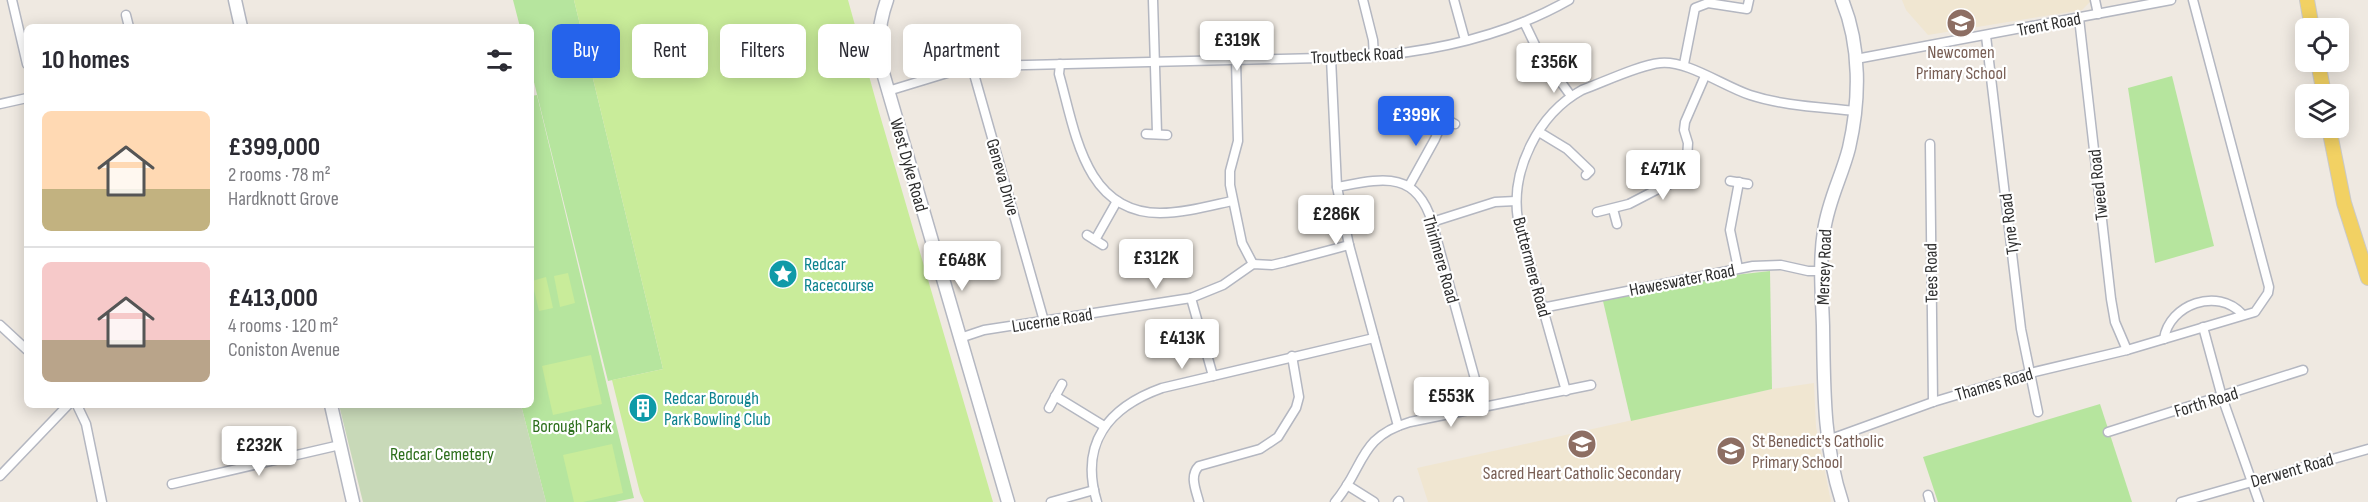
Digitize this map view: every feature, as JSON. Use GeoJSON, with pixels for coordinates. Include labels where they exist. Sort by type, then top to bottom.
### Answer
{"type":"FeatureCollection","features":[{"type":"Feature","properties":{"kind":"main road"},"geometry":{"type":"LineString","coordinates":[[2307,0],[2310,18]]}},
{"type":"Feature","properties":{"kind":"main road"},"geometry":{"type":"LineString","coordinates":[[2331,138],[2344,203],[2368,278]]}},
{"type":"Feature","properties":{"kind":"street"},"geometry":{"type":"LineString","coordinates":[[12,0],[24,51]]}},
{"type":"Feature","properties":{"kind":"street"},"geometry":{"type":"LineString","coordinates":[[235,0],[240,24]]}},
{"type":"Feature","properties":{"kind":"street","name":"West Dyke Road"},"geometry":{"type":"LineString","coordinates":[[887,0],[881,21],[878,51],[1008,502]]}},
{"type":"Feature","properties":{"kind":"street"},"geometry":{"type":"LineString","coordinates":[[1153,0],[1157,133]]}},
{"type":"Feature","properties":{"kind":"street"},"geometry":{"type":"LineString","coordinates":[[1363,0],[1373,40],[1374,56]]}},
{"type":"Feature","properties":{"kind":"street"},"geometry":{"type":"LineString","coordinates":[[1454,0],[1465,40]]}},
{"type":"Feature","properties":{"kind":"street","name":"Troutbeck Road"},"geometry":{"type":"LineString","coordinates":[[1021,65],[1331,58],[1410,52],[1465,40],[1524,22],[1557,3],[1569,0]]}},
{"type":"Feature","properties":{"kind":"street"},"geometry":{"type":"LineString","coordinates":[[1749,0],[1747,9],[1708,3],[1695,8],[1684,64],[1705,76],[1752,96],[1781,103],[1855,111]]}},
{"type":"Feature","properties":{"kind":"street","name":"Mersey Road"},"geometry":{"type":"LineString","coordinates":[[1842,0],[1851,30],[1856,59],[1855,111],[1849,149],[1831,198],[1824,229],[1822,271],[1824,380],[1828,440],[1842,502]]}},
{"type":"Feature","properties":{"kind":"street"},"geometry":{"type":"LineString","coordinates":[[2095,0],[2098,14]]}},
{"type":"Feature","properties":{"kind":"street","name":"Trent Road"},"geometry":{"type":"LineString","coordinates":[[1856,59],[2171,0]]}},
{"type":"Feature","properties":{"kind":"street","name":"Thames Road"},"geometry":{"type":"LineString","coordinates":[[1828,440],[1933,402],[2030,373],[2127,350],[2255,312],[2268,293],[2269,287],[2193,0]]}},
{"type":"Feature","properties":{"kind":"street"},"geometry":{"type":"LineString","coordinates":[[126,15],[128,24]]}},
{"type":"Feature","properties":{"kind":"street","name":"Tweed Road"},"geometry":{"type":"LineString","coordinates":[[2079,18],[2111,299],[2115,322],[2127,350]]}},
{"type":"Feature","properties":{"kind":"street"},"geometry":{"type":"LineString","coordinates":[[1524,22],[1537,50],[1571,96]]}},
{"type":"Feature","properties":{"kind":"street","name":"Tyne Road"},"geometry":{"type":"LineString","coordinates":[[1986,36],[2021,329],[2038,412]]}},
{"type":"Feature","properties":{"kind":"street"},"geometry":{"type":"LineString","coordinates":[[1331,58],[1337,187],[1349,245],[1398,426]]}},
{"type":"Feature","properties":{"kind":"street"},"geometry":{"type":"LineString","coordinates":[[1236,59],[1238,141],[1230,171],[1232,201],[1242,243],[1253,264],[1272,265],[1349,245]]}},
{"type":"Feature","properties":{"kind":"street","name":"Buttermere Road"},"geometry":{"type":"LineString","coordinates":[[1566,391],[1518,220],[1516,201],[1525,160],[1550,115],[1571,96],[1649,66],[1660,63],[1684,64]]}},
{"type":"Feature","properties":{"kind":"street"},"geometry":{"type":"LineString","coordinates":[[1060,64],[1059,74],[1087,167],[1101,188],[1118,201],[1147,212],[1184,211],[1232,201]]}},
{"type":"Feature","properties":{"kind":"street"},"geometry":{"type":"LineString","coordinates":[[1597,212],[1629,204],[1686,176],[1689,142],[1684,130],[1685,122],[1705,76]]}},
{"type":"Feature","properties":{"kind":"street","name":"Troutbeck Road"},"geometry":{"type":"LineString","coordinates":[[888,91],[931,78]]}},
{"type":"Feature","properties":{"kind":"street","name":"Geneva Drive"},"geometry":{"type":"LineString","coordinates":[[975,78],[1044,321]]}},
{"type":"Feature","properties":{"kind":"street"},"geometry":{"type":"LineString","coordinates":[[0,105],[24,99]]}},
{"type":"Feature","properties":{"kind":"street"},"geometry":{"type":"LineString","coordinates":[[1432,115],[1455,124]]}},
{"type":"Feature","properties":{"kind":"street"},"geometry":{"type":"LineString","coordinates":[[1337,187],[1386,179],[1409,186],[1436,139],[1444,118]]}},
{"type":"Feature","properties":{"kind":"street"},"geometry":{"type":"LineString","coordinates":[[1539,132],[1576,157],[1590,171],[1586,175]]}},
{"type":"Feature","properties":{"kind":"street"},"geometry":{"type":"LineString","coordinates":[[1146,134],[1167,135]]}},
{"type":"Feature","properties":{"kind":"street","name":"Tees Road"},"geometry":{"type":"LineString","coordinates":[[1930,144],[1933,402]]}},
{"type":"Feature","properties":{"kind":"street"},"geometry":{"type":"LineString","coordinates":[[1738,268],[1730,230],[1739,182]]}},
{"type":"Feature","properties":{"kind":"street","name":"Thirlmere Road"},"geometry":{"type":"LineString","coordinates":[[1409,186],[1423,201],[1432,222],[1483,408]]}},
{"type":"Feature","properties":{"kind":"street"},"geometry":{"type":"LineString","coordinates":[[1087,235],[1099,242],[1118,201]]}},
{"type":"Feature","properties":{"kind":"street"},"geometry":{"type":"LineString","coordinates":[[1432,222],[1495,202],[1516,201]]}},
{"type":"Feature","properties":{"kind":"street"},"geometry":{"type":"LineString","coordinates":[[1613,209],[1617,224]]}},
{"type":"Feature","properties":{"kind":"street","name":"Lucerne Road"},"geometry":{"type":"LineString","coordinates":[[960,338],[984,330],[1191,298],[1223,285],[1253,264]]}},
{"type":"Feature","properties":{"kind":"street","name":"Haweswater Road"},"geometry":{"type":"LineString","coordinates":[[1542,308],[1738,268],[1781,266],[1822,271]]}},
{"type":"Feature","properties":{"kind":"street"},"geometry":{"type":"LineString","coordinates":[[1191,298],[1213,376]]}},
{"type":"Feature","properties":{"kind":"street"},"geometry":{"type":"LineString","coordinates":[[2164,339],[2166,328],[2181,309],[2213,300],[2236,307],[2242,314]]}},
{"type":"Feature","properties":{"kind":"street"},"geometry":{"type":"LineString","coordinates":[[0,325],[24,347]]}},
{"type":"Feature","properties":{"kind":"street"},"geometry":{"type":"LineString","coordinates":[[2203,327],[2222,397],[2259,502]]}},
{"type":"Feature","properties":{"kind":"street"},"geometry":{"type":"LineString","coordinates":[[1097,502],[1094,490],[1093,458],[1104,426],[1140,396],[1162,388],[1374,338]]}},
{"type":"Feature","properties":{"kind":"street"},"geometry":{"type":"LineString","coordinates":[[1199,502],[1193,477],[1198,466],[1260,449],[1271,443],[1296,408],[1299,388],[1292,356]]}},
{"type":"Feature","properties":{"kind":"street","name":"Forth Road"},"geometry":{"type":"LineString","coordinates":[[2108,432],[2303,370]]}},
{"type":"Feature","properties":{"kind":"street"},"geometry":{"type":"LineString","coordinates":[[1049,408],[1062,384]]}},
{"type":"Feature","properties":{"kind":"street"},"geometry":{"type":"LineString","coordinates":[[1335,502],[1366,449],[1376,438],[1398,426],[1591,385]]}},
{"type":"Feature","properties":{"kind":"street"},"geometry":{"type":"LineString","coordinates":[[1055,396],[1104,426]]}},
{"type":"Feature","properties":{"kind":"street"},"geometry":{"type":"LineString","coordinates":[[0,474],[65,408]]}},
{"type":"Feature","properties":{"kind":"street"},"geometry":{"type":"LineString","coordinates":[[78,408],[86,424],[102,502]]}},
{"type":"Feature","properties":{"kind":"street"},"geometry":{"type":"LineString","coordinates":[[332,408],[353,502]]}},
{"type":"Feature","properties":{"kind":"street"},"geometry":{"type":"LineString","coordinates":[[172,484],[340,445]]}},
{"type":"Feature","properties":{"kind":"street","name":"Derwent Road"},"geometry":{"type":"LineString","coordinates":[[2181,502],[2368,449]]}},
{"type":"Feature","properties":{"kind":"street"},"geometry":{"type":"LineString","coordinates":[[1347,485],[1374,502]]}},
{"type":"Feature","properties":{"kind":"street"},"geometry":{"type":"LineString","coordinates":[[1051,502],[1094,490]]}},
{"type":"Feature","properties":{"kind":"shaded area","name":"Newcomen Primary School"},"geometry":{"type":"Polygon","coordinates":[[[1902,0],[2090,0],[2090,2],[2082,10],[1928,35],[1906,10],[1902,0]]]}},
{"type":"Feature","properties":{"kind":"shaded area"},"geometry":{"type":"Polygon","coordinates":[[[1814,383],[1816,427],[1831,502],[1428,502],[1417,468],[1772,389],[1814,383]]]}},
{"type":"Feature","properties":{"kind":"green space"},"geometry":{"type":"Polygon","coordinates":[[[513,0],[574,0],[580,24],[552,24],[552,78],[593,78],[663,369],[608,381],[534,82],[534,24],[519,24],[513,0]]]}},
{"type":"Feature","properties":{"kind":"green space","name":"Redcar Racecourse"},"geometry":{"type":"Polygon","coordinates":[[[574,0],[848,0],[855,24],[818,24],[818,78],[870,78],[993,502],[644,502],[612,380],[663,369],[593,78],[620,78],[620,24],[580,24],[574,0]]]}},
{"type":"Feature","properties":{"kind":"green space"},"geometry":{"type":"Polygon","coordinates":[[[2172,76],[2214,246],[2155,263],[2128,88],[2172,76]]]}},
{"type":"Feature","properties":{"kind":"green space","name":"Borough Park"},"geometry":{"type":"Polygon","coordinates":[[[537,95],[634,498],[615,502],[546,502],[522,408],[534,408],[534,96],[537,95]]]}},
{"type":"Feature","properties":{"kind":"green space"},"geometry":{"type":"Polygon","coordinates":[[[1770,271],[1772,389],[1631,421],[1603,301],[1735,275],[1770,271]]]}},
{"type":"Feature","properties":{"kind":"green space"},"geometry":{"type":"Polygon","coordinates":[[[568,273],[575,303],[560,307],[554,276],[568,273]]]}},
{"type":"Feature","properties":{"kind":"green space"},"geometry":{"type":"Polygon","coordinates":[[[546,277],[553,308],[539,311],[534,280],[546,277]]]}},
{"type":"Feature","properties":{"kind":"green space"},"geometry":{"type":"Polygon","coordinates":[[[591,355],[602,404],[553,415],[542,366],[591,355]]]}},
{"type":"Feature","properties":{"kind":"green space"},"geometry":{"type":"Polygon","coordinates":[[[2100,404],[2132,502],[1938,502],[1923,457],[2100,404]]]}},
{"type":"Feature","properties":{"kind":"green space","name":"Redcar Cemetery"},"geometry":{"type":"Polygon","coordinates":[[[340,408],[522,408],[546,502],[363,502],[340,408]]]}},
{"type":"Feature","properties":{"kind":"green space"},"geometry":{"type":"Polygon","coordinates":[[[612,444],[623,493],[574,502],[563,455],[612,444]]]}},
{"type":"Feature","properties":{"kind":"place","name":"Newcomen Primary School"},"geometry":{"type":"Point","coordinates":[1961,23]}},
{"type":"Feature","properties":{"kind":"place","name":"Redcar Racecourse"},"geometry":{"type":"Point","coordinates":[783,274]}},
{"type":"Feature","properties":{"kind":"place","name":"Redcar Borough Park Bowling Club"},"geometry":{"type":"Point","coordinates":[643,408]}},
{"type":"Feature","properties":{"kind":"place","name":"Sacred Heart Catholic Secondary"},"geometry":{"type":"Point","coordinates":[1582,444]}},
{"type":"Feature","properties":{"kind":"place","name":"St Benedict's Catholic Primary School"},"geometry":{"type":"Point","coordinates":[1731,451]}}]}
